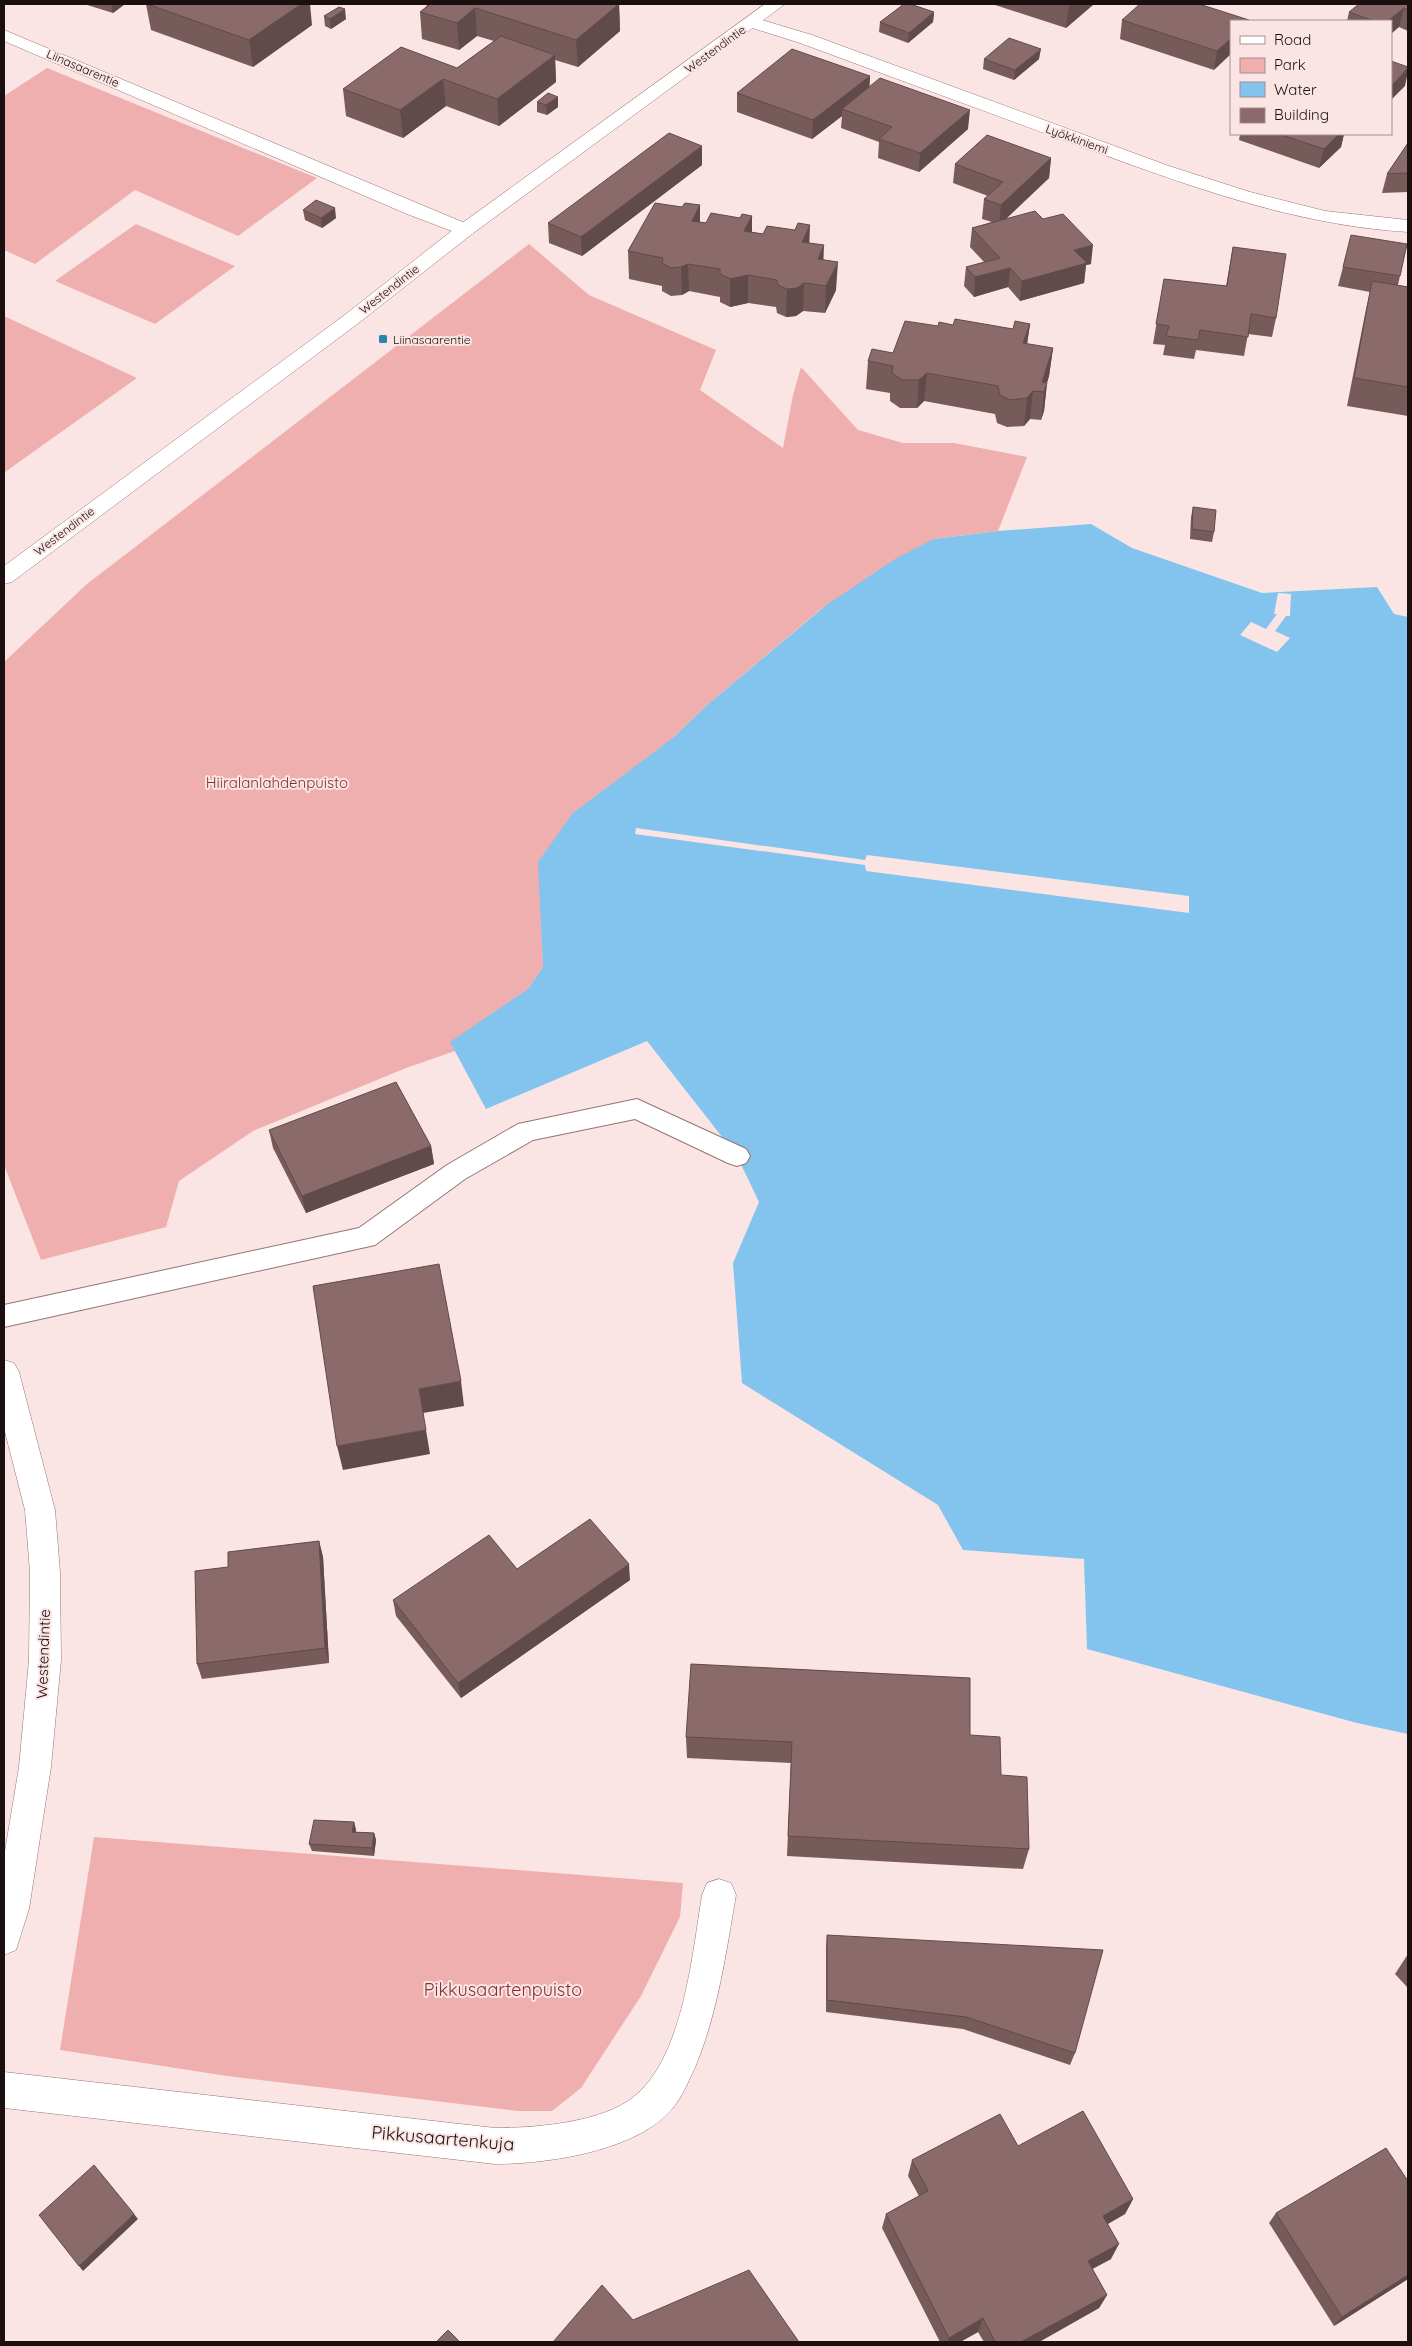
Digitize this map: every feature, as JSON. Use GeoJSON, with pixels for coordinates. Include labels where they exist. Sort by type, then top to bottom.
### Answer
{"type":"FeatureCollection","features":[{"type":"Feature","properties":{"kind":"street","name":"Westendintie"},"geometry":{"type":"LineString","coordinates":[[8,568],[349,321],[465,230],[776,4]]}},
{"type":"Feature","properties":{"kind":"street","name":"Lyökkiniemi"},"geometry":{"type":"LineString","coordinates":[[752,22],[816,43],[1138,161],[1267,203],[1347,221],[1408,226]]}},
{"type":"Feature","properties":{"kind":"street","name":"Liinasaarentie"},"geometry":{"type":"LineString","coordinates":[[4,35],[465,230]]}},
{"type":"Feature","properties":{"kind":"street","name":"Westendintie"},"geometry":{"type":"LineString","coordinates":[[4,1372],[40,1510],[45,1572],[45,1660],[35,1767],[12,1909],[4,1938]]}},
{"type":"Feature","properties":{"kind":"street","name":"Pikkusaartenkuja"},"geometry":{"type":"LineString","coordinates":[[4,2090],[495,2146],[544,2144],[622,2124],[643,2113],[661,2097],[685,2053],[702,1989],[719,1895]]}},
{"type":"Feature","properties":{"kind":"lane"},"geometry":{"type":"LineString","coordinates":[[4,1316],[366,1237],[456,1172],[527,1131],[637,1109],[736,1156]]}},
{"type":"Feature","properties":{"kind":"green space"},"geometry":{"type":"Polygon","coordinates":[[[47,68],[317,178],[238,236],[135,190],[35,264],[4,250],[4,96],[47,68]]]}},
{"type":"Feature","properties":{"kind":"green space"},"geometry":{"type":"Polygon","coordinates":[[[136,224],[235,266],[155,324],[55,281],[136,224]]]}},
{"type":"Feature","properties":{"kind":"green space","name":"Hiiralanlahdenpuisto"},"geometry":{"type":"Polygon","coordinates":[[[529,244],[589,295],[716,350],[700,390],[783,448],[793,395],[801,367],[858,430],[903,443],[954,443],[1027,457],[998,531],[934,539],[822,608],[706,706],[674,737],[541,916],[543,967],[528,989],[451,1042],[455,1051],[406,1068],[253,1131],[179,1181],[166,1227],[41,1260],[4,1165],[4,662],[87,584],[529,244]]]}},
{"type":"Feature","properties":{"kind":"green space"},"geometry":{"type":"Polygon","coordinates":[[[4,316],[137,378],[5,472],[4,471],[4,316]]]}},
{"type":"Feature","properties":{"kind":"green space","name":"Pikkusaartenpuisto"},"geometry":{"type":"Polygon","coordinates":[[[94,1837],[683,1883],[680,1917],[641,1996],[581,2088],[552,2111],[518,2111],[227,2076],[60,2050],[94,1837]]]}},
{"type":"Feature","properties":{"kind":"water"},"geometry":{"type":"Polygon","coordinates":[[[1091,524],[1132,548],[1262,593],[1377,587],[1394,614],[1408,617],[1408,1734],[1357,1723],[1087,1649],[1084,1559],[963,1550],[938,1505],[742,1383],[733,1263],[759,1202],[737,1156],[647,1041],[486,1109],[450,1042],[528,989],[543,967],[538,862],[573,813],[674,737],[706,706],[825,606],[895,559],[934,539],[998,531],[1091,524]]]}},
{"type":"Feature","properties":{"kind":"pier"},"geometry":{"type":"Polygon","coordinates":[[[1278,593],[1291,594],[1290,616],[1286,616],[1275,631],[1290,638],[1277,652],[1240,635],[1251,622],[1266,629],[1277,614],[1274,614],[1278,593]]]}},
{"type":"Feature","properties":{"kind":"pier"},"geometry":{"type":"Polygon","coordinates":[[[636,828],[865,860],[867,855],[1189,896],[1189,913],[866,871],[865,865],[635,834],[636,828]]]}},
{"type":"Feature","properties":{"kind":"building"},"geometry":{"type":"Polygon","coordinates":[[[147,4],[301,4],[249,40],[147,4]]]}},
{"type":"Feature","properties":{"kind":"building"},"geometry":{"type":"Polygon","coordinates":[[[430,4],[619,4],[576,40],[475,8],[457,23],[420,12],[430,4]]]}},
{"type":"Feature","properties":{"kind":"building"},"geometry":{"type":"Polygon","coordinates":[[[904,4],[910,4],[934,12],[909,33],[880,22],[904,4]]]}},
{"type":"Feature","properties":{"kind":"building"},"geometry":{"type":"Polygon","coordinates":[[[1140,4],[1199,4],[1249,20],[1230,20],[1230,39],[1217,51],[1122,20],[1140,4]]]}},
{"type":"Feature","properties":{"kind":"building"},"geometry":{"type":"Polygon","coordinates":[[[1359,4],[1408,4],[1408,10],[1404,8],[1389,20],[1371,20],[1349,12],[1359,4]]]}},
{"type":"Feature","properties":{"kind":"building"},"geometry":{"type":"Polygon","coordinates":[[[339,7],[345,9],[330,19],[324,16],[339,7]]]}},
{"type":"Feature","properties":{"kind":"building"},"geometry":{"type":"Polygon","coordinates":[[[501,36],[555,55],[497,99],[443,79],[400,110],[343,89],[401,47],[457,68],[501,36]]]}},
{"type":"Feature","properties":{"kind":"building"},"geometry":{"type":"Polygon","coordinates":[[[1009,38],[1041,49],[1015,70],[984,59],[1009,38]]]}},
{"type":"Feature","properties":{"kind":"building"},"geometry":{"type":"Polygon","coordinates":[[[792,49],[870,76],[813,120],[737,93],[792,49]]]}},
{"type":"Feature","properties":{"kind":"building"},"geometry":{"type":"Polygon","coordinates":[[[1392,61],[1408,68],[1392,85],[1392,61]]]}},
{"type":"Feature","properties":{"kind":"building"},"geometry":{"type":"Polygon","coordinates":[[[880,78],[970,110],[920,153],[879,139],[892,127],[842,109],[880,78]]]}},
{"type":"Feature","properties":{"kind":"building"},"geometry":{"type":"Polygon","coordinates":[[[548,93],[558,97],[546,105],[537,102],[548,93]]]}},
{"type":"Feature","properties":{"kind":"building"},"geometry":{"type":"Polygon","coordinates":[[[669,133],[702,146],[581,237],[548,223],[669,133]]]}},
{"type":"Feature","properties":{"kind":"building"},"geometry":{"type":"Polygon","coordinates":[[[987,135],[1051,158],[1001,205],[984,199],[1003,182],[955,164],[987,135]]]}},
{"type":"Feature","properties":{"kind":"building"},"geometry":{"type":"Polygon","coordinates":[[[1282,135],[1338,135],[1324,149],[1282,135]]]}},
{"type":"Feature","properties":{"kind":"building"},"geometry":{"type":"Polygon","coordinates":[[[1408,143],[1408,173],[1387,174],[1408,143]]]}},
{"type":"Feature","properties":{"kind":"building"},"geometry":{"type":"Polygon","coordinates":[[[316,200],[335,208],[321,218],[303,210],[316,200]]]}},
{"type":"Feature","properties":{"kind":"building"},"geometry":{"type":"Polygon","coordinates":[[[655,203],[682,207],[685,203],[700,205],[692,221],[706,223],[711,213],[740,218],[742,214],[752,216],[744,231],[763,234],[767,226],[795,230],[798,223],[810,225],[802,242],[824,245],[818,259],[838,262],[826,286],[804,283],[797,288],[787,289],[778,285],[777,280],[748,275],[730,279],[720,274],[720,269],[688,264],[671,268],[662,263],[663,258],[628,251],[655,203]]]}},
{"type":"Feature","properties":{"kind":"building"},"geometry":{"type":"Polygon","coordinates":[[[1035,211],[1043,219],[1063,214],[1093,245],[1074,250],[1087,263],[1022,281],[1010,268],[975,277],[966,267],[1000,258],[972,228],[1035,211]]]}},
{"type":"Feature","properties":{"kind":"building"},"geometry":{"type":"Polygon","coordinates":[[[1351,235],[1407,244],[1400,276],[1343,267],[1351,235]]]}},
{"type":"Feature","properties":{"kind":"building"},"geometry":{"type":"Polygon","coordinates":[[[1233,247],[1286,254],[1276,318],[1251,314],[1248,337],[1200,330],[1198,340],[1166,336],[1169,326],[1156,324],[1164,279],[1227,286],[1233,247]]]}},
{"type":"Feature","properties":{"kind":"building"},"geometry":{"type":"Polygon","coordinates":[[[1372,281],[1408,287],[1408,387],[1354,378],[1372,281]]]}},
{"type":"Feature","properties":{"kind":"building"},"geometry":{"type":"Polygon","coordinates":[[[955,319],[1013,329],[1015,321],[1030,324],[1023,343],[1053,348],[1042,382],[1047,383],[1044,392],[1033,391],[1027,398],[1010,400],[1000,395],[998,386],[927,373],[919,380],[902,380],[892,373],[893,366],[868,361],[872,349],[893,353],[905,321],[938,326],[939,322],[953,325],[955,319]]]}},
{"type":"Feature","properties":{"kind":"building"},"geometry":{"type":"Polygon","coordinates":[[[1193,507],[1216,510],[1214,532],[1192,529],[1193,507]]]}},
{"type":"Feature","properties":{"kind":"building"},"geometry":{"type":"Polygon","coordinates":[[[396,1082],[431,1146],[302,1196],[269,1130],[396,1082]]]}},
{"type":"Feature","properties":{"kind":"building"},"geometry":{"type":"Polygon","coordinates":[[[439,1264],[461,1381],[419,1389],[426,1430],[337,1446],[313,1286],[439,1264]]]}},
{"type":"Feature","properties":{"kind":"building"},"geometry":{"type":"Polygon","coordinates":[[[590,1519],[629,1564],[458,1683],[393,1600],[489,1535],[517,1569],[590,1519]]]}},
{"type":"Feature","properties":{"kind":"building"},"geometry":{"type":"Polygon","coordinates":[[[319,1541],[325,1648],[197,1664],[195,1571],[228,1567],[228,1552],[319,1541]]]}},
{"type":"Feature","properties":{"kind":"building"},"geometry":{"type":"Polygon","coordinates":[[[691,1664],[970,1678],[970,1735],[1000,1737],[1001,1775],[1027,1777],[1029,1849],[788,1836],[792,1742],[686,1737],[691,1664]]]}},
{"type":"Feature","properties":{"kind":"building"},"geometry":{"type":"Polygon","coordinates":[[[314,1820],[354,1822],[352,1832],[374,1833],[372,1848],[309,1844],[314,1820]]]}},
{"type":"Feature","properties":{"kind":"building"},"geometry":{"type":"Polygon","coordinates":[[[827,1935],[1103,1950],[1075,2053],[966,2017],[827,2000],[827,1935]]]}},
{"type":"Feature","properties":{"kind":"building"},"geometry":{"type":"Polygon","coordinates":[[[1083,2111],[1133,2199],[1103,2216],[1119,2244],[1088,2261],[1107,2295],[1021,2342],[995,2342],[983,2318],[949,2338],[886,2214],[928,2191],[912,2160],[1000,2114],[1018,2146],[1083,2111]]]}},
{"type":"Feature","properties":{"kind":"building"},"geometry":{"type":"Polygon","coordinates":[[[1386,2148],[1408,2181],[1408,2275],[1342,2317],[1276,2213],[1386,2148]]]}},
{"type":"Feature","properties":{"kind":"building"},"geometry":{"type":"Polygon","coordinates":[[[94,2165],[134,2214],[79,2266],[39,2215],[94,2165]]]}},
{"type":"Feature","properties":{"kind":"building"},"geometry":{"type":"Polygon","coordinates":[[[749,2270],[799,2342],[553,2342],[602,2285],[633,2320],[749,2270]]]}},
{"type":"Feature","properties":{"kind":"building"},"geometry":{"type":"Polygon","coordinates":[[[448,2330],[460,2342],[436,2342],[448,2330]]]}},
{"type":"Feature","properties":{"kind":"place","name":"Liinasaarentie"},"geometry":{"type":"Point","coordinates":[383,339]}}]}
